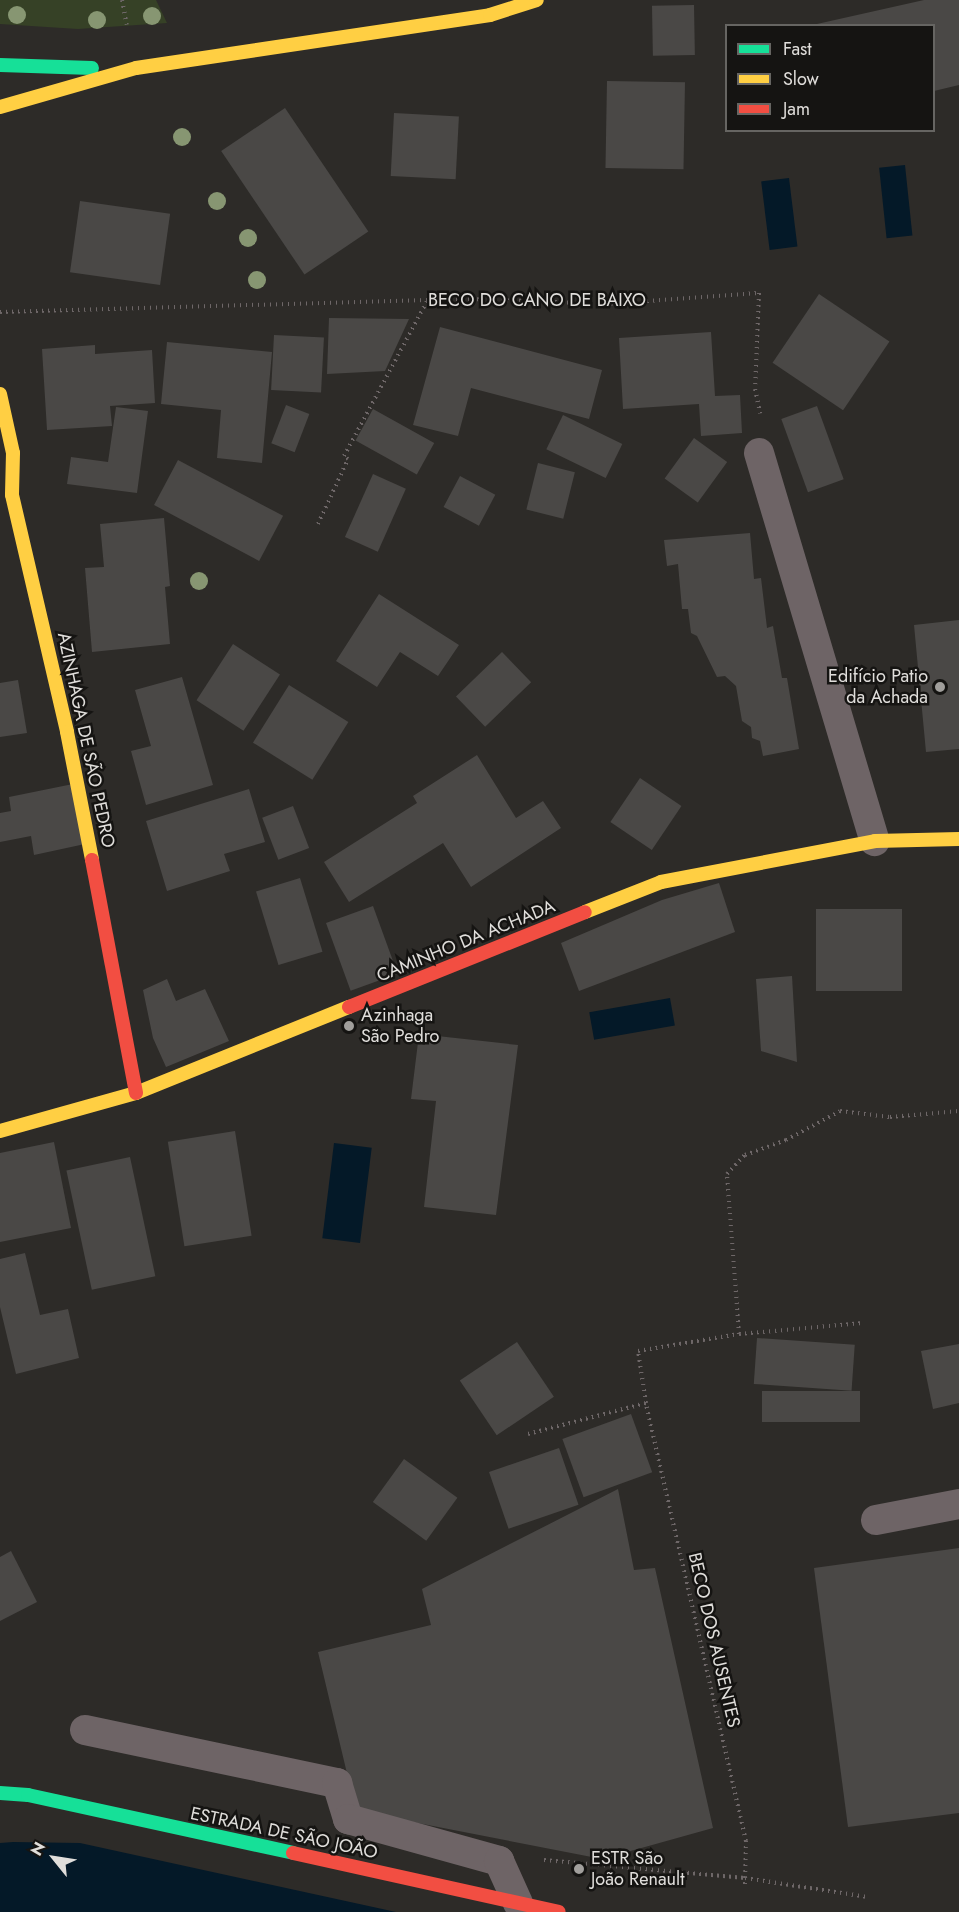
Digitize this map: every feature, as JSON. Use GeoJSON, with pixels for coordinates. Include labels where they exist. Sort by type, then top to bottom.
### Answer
{"type":"FeatureCollection","features":[{"type":"Feature","properties":{"kind":"street"},"geometry":{"type":"LineString","coordinates":[[0,107],[135,68],[490,15],[537,0]]}},
{"type":"Feature","properties":{"kind":"street"},"geometry":{"type":"LineString","coordinates":[[0,65],[42,68],[135,68]]}},
{"type":"Feature","properties":{"kind":"street","name":"AZINHAGA DE SÃO PEDRO"},"geometry":{"type":"LineString","coordinates":[[0,394],[13,453],[12,495],[67,732],[136,1093]]}},
{"type":"Feature","properties":{"kind":"street","name":"CAMINHO DA ACHADA"},"geometry":{"type":"LineString","coordinates":[[0,1131],[136,1093],[661,882],[875,841],[959,839]]}},
{"type":"Feature","properties":{"kind":"street","name":"ESTRADA DE SÃO JOÃO"},"geometry":{"type":"LineString","coordinates":[[0,1793],[28,1795],[559,1912]]}},
{"type":"Feature","properties":{"kind":"lane"},"geometry":{"type":"LineString","coordinates":[[759,453],[875,841]]}},
{"type":"Feature","properties":{"kind":"lane"},"geometry":{"type":"LineString","coordinates":[[876,1520],[959,1504]]}},
{"type":"Feature","properties":{"kind":"lane"},"geometry":{"type":"LineString","coordinates":[[85,1730],[336,1783],[348,1819],[499,1861],[518,1903]]}},
{"type":"Feature","properties":{"kind":"path"},"geometry":{"type":"LineString","coordinates":[[122,0],[129,32]]}},
{"type":"Feature","properties":{"kind":"path","name":"BECO DO CANO DE BAIXO"},"geometry":{"type":"LineString","coordinates":[[0,312],[471,299],[604,304],[759,293],[755,389],[766,442],[759,453]]}},
{"type":"Feature","properties":{"kind":"path"},"geometry":{"type":"LineString","coordinates":[[318,524],[348,459],[344,456],[427,300]]}},
{"type":"Feature","properties":{"kind":"path"},"geometry":{"type":"LineString","coordinates":[[739,1334],[727,1174],[746,1155],[786,1140],[840,1111],[890,1117],[959,1111]]}},
{"type":"Feature","properties":{"kind":"path","name":"BECO DOS AUSENTES"},"geometry":{"type":"LineString","coordinates":[[745,1884],[746,1841],[646,1403],[638,1351],[739,1334],[863,1323]]}},
{"type":"Feature","properties":{"kind":"path"},"geometry":{"type":"LineString","coordinates":[[528,1434],[646,1403]]}},
{"type":"Feature","properties":{"kind":"path"},"geometry":{"type":"LineString","coordinates":[[499,1861],[553,1860],[745,1878],[868,1897]]}},
{"type":"Feature","properties":{"kind":"green space"},"geometry":{"type":"Polygon","coordinates":[[[0,0],[156,0],[167,23],[78,29],[0,24],[0,0]]]}},
{"type":"Feature","properties":{"kind":"water"},"geometry":{"type":"Polygon","coordinates":[[[905,165],[912,236],[887,238],[879,168],[905,165]]]}},
{"type":"Feature","properties":{"kind":"water"},"geometry":{"type":"Polygon","coordinates":[[[789,178],[797,246],[770,250],[761,181],[789,178]]]}},
{"type":"Feature","properties":{"kind":"water"},"geometry":{"type":"Polygon","coordinates":[[[670,998],[675,1026],[594,1040],[589,1012],[670,998]]]}},
{"type":"Feature","properties":{"kind":"water"},"geometry":{"type":"Polygon","coordinates":[[[334,1143],[372,1148],[360,1243],[322,1238],[334,1143]]]}},
{"type":"Feature","properties":{"kind":"water"},"geometry":{"type":"Polygon","coordinates":[[[0,1843],[80,1843],[396,1912],[0,1912],[0,1843]]]}},
{"type":"Feature","properties":{"kind":"building"},"geometry":{"type":"Polygon","coordinates":[[[924,0],[959,0],[959,85],[935,91],[935,24],[817,24],[924,0]]]}},
{"type":"Feature","properties":{"kind":"building"},"geometry":{"type":"Polygon","coordinates":[[[694,5],[695,55],[653,56],[652,6],[694,5]]]}},
{"type":"Feature","properties":{"kind":"building"},"geometry":{"type":"Polygon","coordinates":[[[607,81],[685,82],[683,169],[605,168],[607,81]]]}},
{"type":"Feature","properties":{"kind":"building"},"geometry":{"type":"Polygon","coordinates":[[[285,108],[368,232],[304,275],[221,151],[285,108]]]}},
{"type":"Feature","properties":{"kind":"building"},"geometry":{"type":"Polygon","coordinates":[[[394,113],[459,116],[456,179],[391,176],[394,113]]]}},
{"type":"Feature","properties":{"kind":"building"},"geometry":{"type":"Polygon","coordinates":[[[80,201],[170,214],[160,285],[70,272],[80,201]]]}},
{"type":"Feature","properties":{"kind":"building"},"geometry":{"type":"Polygon","coordinates":[[[819,294],[889,342],[843,410],[773,363],[819,294]]]}},
{"type":"Feature","properties":{"kind":"building"},"geometry":{"type":"Polygon","coordinates":[[[329,318],[409,319],[385,371],[327,374],[329,318]]]}},
{"type":"Feature","properties":{"kind":"building"},"geometry":{"type":"Polygon","coordinates":[[[440,327],[602,370],[589,419],[471,388],[458,436],[413,425],[440,327]]]}},
{"type":"Feature","properties":{"kind":"building"},"geometry":{"type":"Polygon","coordinates":[[[711,332],[715,396],[740,395],[742,433],[701,436],[699,404],[623,409],[619,338],[711,332]]]}},
{"type":"Feature","properties":{"kind":"building"},"geometry":{"type":"Polygon","coordinates":[[[274,335],[324,338],[321,393],[271,390],[274,335]]]}},
{"type":"Feature","properties":{"kind":"building"},"geometry":{"type":"Polygon","coordinates":[[[167,342],[272,352],[262,463],[217,458],[221,410],[161,404],[167,342]]]}},
{"type":"Feature","properties":{"kind":"building"},"geometry":{"type":"Polygon","coordinates":[[[95,345],[95,354],[152,350],[155,403],[110,406],[112,426],[47,430],[42,349],[95,345]]]}},
{"type":"Feature","properties":{"kind":"building"},"geometry":{"type":"Polygon","coordinates":[[[286,405],[309,414],[295,452],[271,443],[286,405]]]}},
{"type":"Feature","properties":{"kind":"building"},"geometry":{"type":"Polygon","coordinates":[[[817,406],[844,479],[808,492],[781,419],[817,406]]]}},
{"type":"Feature","properties":{"kind":"building"},"geometry":{"type":"Polygon","coordinates":[[[116,407],[148,411],[137,493],[67,484],[71,457],[108,462],[116,407]]]}},
{"type":"Feature","properties":{"kind":"building"},"geometry":{"type":"Polygon","coordinates":[[[373,409],[434,443],[417,474],[356,440],[373,409]]]}},
{"type":"Feature","properties":{"kind":"building"},"geometry":{"type":"Polygon","coordinates":[[[563,415],[622,444],[606,478],[546,449],[563,415]]]}},
{"type":"Feature","properties":{"kind":"building"},"geometry":{"type":"Polygon","coordinates":[[[694,438],[727,462],[698,503],[665,478],[694,438]]]}},
{"type":"Feature","properties":{"kind":"building"},"geometry":{"type":"Polygon","coordinates":[[[178,460],[283,516],[259,561],[154,505],[178,460]]]}},
{"type":"Feature","properties":{"kind":"building"},"geometry":{"type":"Polygon","coordinates":[[[538,463],[575,472],[563,519],[526,510],[538,463]]]}},
{"type":"Feature","properties":{"kind":"building"},"geometry":{"type":"Polygon","coordinates":[[[373,474],[406,489],[378,552],[345,537],[373,474]]]}},
{"type":"Feature","properties":{"kind":"building"},"geometry":{"type":"Polygon","coordinates":[[[460,476],[495,495],[479,526],[444,507],[460,476]]]}},
{"type":"Feature","properties":{"kind":"building"},"geometry":{"type":"Polygon","coordinates":[[[164,518],[170,586],[165,587],[170,644],[92,652],[85,568],[104,567],[100,524],[164,518]]]}},
{"type":"Feature","properties":{"kind":"building"},"geometry":{"type":"Polygon","coordinates":[[[750,533],[754,579],[761,578],[767,628],[773,626],[782,678],[787,678],[799,749],[763,756],[760,741],[752,738],[751,727],[742,721],[736,686],[725,676],[717,677],[697,636],[691,633],[688,609],[682,609],[678,564],[667,566],[664,540],[750,533]]]}},
{"type":"Feature","properties":{"kind":"building"},"geometry":{"type":"Polygon","coordinates":[[[379,594],[459,645],[438,676],[400,652],[377,687],[336,661],[379,594]]]}},
{"type":"Feature","properties":{"kind":"building","name":"Edifício Patio da Achada"},"geometry":{"type":"Polygon","coordinates":[[[959,620],[959,749],[926,752],[914,625],[959,620]]]}},
{"type":"Feature","properties":{"kind":"building"},"geometry":{"type":"Polygon","coordinates":[[[233,644],[280,674],[243,731],[197,700],[233,644]]]}},
{"type":"Feature","properties":{"kind":"building"},"geometry":{"type":"Polygon","coordinates":[[[502,652],[531,682],[485,727],[456,696],[502,652]]]}},
{"type":"Feature","properties":{"kind":"building"},"geometry":{"type":"Polygon","coordinates":[[[182,677],[213,785],[146,805],[131,751],[151,746],[135,690],[182,677]]]}},
{"type":"Feature","properties":{"kind":"building"},"geometry":{"type":"Polygon","coordinates":[[[18,680],[27,733],[0,737],[0,683],[18,680]]]}},
{"type":"Feature","properties":{"kind":"building"},"geometry":{"type":"Polygon","coordinates":[[[289,685],[348,722],[312,780],[253,743],[289,685]]]}},
{"type":"Feature","properties":{"kind":"building"},"geometry":{"type":"Polygon","coordinates":[[[477,755],[516,818],[543,801],[561,828],[471,887],[443,843],[349,902],[324,862],[417,803],[413,796],[477,755]]]}},
{"type":"Feature","properties":{"kind":"building"},"geometry":{"type":"Polygon","coordinates":[[[640,778],[681,806],[652,850],[610,822],[640,778]]]}},
{"type":"Feature","properties":{"kind":"building"},"geometry":{"type":"Polygon","coordinates":[[[73,784],[85,844],[34,855],[31,836],[0,842],[0,813],[11,811],[9,797],[73,784]]]}},
{"type":"Feature","properties":{"kind":"building"},"geometry":{"type":"Polygon","coordinates":[[[249,789],[265,842],[224,854],[230,871],[167,891],[146,821],[249,789]]]}},
{"type":"Feature","properties":{"kind":"building"},"geometry":{"type":"Polygon","coordinates":[[[293,806],[309,848],[278,860],[262,818],[293,806]]]}},
{"type":"Feature","properties":{"kind":"building"},"geometry":{"type":"Polygon","coordinates":[[[300,878],[323,952],[279,965],[256,891],[300,878]]]}},
{"type":"Feature","properties":{"kind":"building"},"geometry":{"type":"Polygon","coordinates":[[[719,883],[735,932],[579,991],[561,943],[662,900],[719,883]]]}},
{"type":"Feature","properties":{"kind":"building"},"geometry":{"type":"Polygon","coordinates":[[[373,906],[398,974],[351,991],[326,923],[373,906]]]}},
{"type":"Feature","properties":{"kind":"building"},"geometry":{"type":"Polygon","coordinates":[[[816,909],[902,909],[902,991],[816,991],[816,909]]]}},
{"type":"Feature","properties":{"kind":"building"},"geometry":{"type":"Polygon","coordinates":[[[792,976],[797,1062],[761,1051],[756,979],[792,976]]]}},
{"type":"Feature","properties":{"kind":"building"},"geometry":{"type":"Polygon","coordinates":[[[167,979],[176,1001],[205,989],[229,1041],[166,1067],[153,1038],[143,990],[167,979]]]}},
{"type":"Feature","properties":{"kind":"building"},"geometry":{"type":"Polygon","coordinates":[[[419,1034],[518,1045],[496,1215],[424,1207],[436,1101],[411,1099],[419,1034]]]}},
{"type":"Feature","properties":{"kind":"building"},"geometry":{"type":"Polygon","coordinates":[[[235,1131],[252,1236],[184,1246],[168,1142],[235,1131]]]}},
{"type":"Feature","properties":{"kind":"building"},"geometry":{"type":"Polygon","coordinates":[[[54,1142],[71,1228],[0,1242],[0,1153],[54,1142]]]}},
{"type":"Feature","properties":{"kind":"building"},"geometry":{"type":"Polygon","coordinates":[[[130,1157],[155,1276],[92,1290],[66,1171],[130,1157]]]}},
{"type":"Feature","properties":{"kind":"building"},"geometry":{"type":"Polygon","coordinates":[[[25,1253],[40,1315],[68,1309],[79,1358],[16,1374],[0,1307],[0,1259],[25,1253]]]}},
{"type":"Feature","properties":{"kind":"building"},"geometry":{"type":"Polygon","coordinates":[[[757,1338],[855,1345],[852,1391],[754,1384],[757,1338]]]}},
{"type":"Feature","properties":{"kind":"building"},"geometry":{"type":"Polygon","coordinates":[[[517,1342],[554,1397],[497,1435],[460,1381],[517,1342]]]}},
{"type":"Feature","properties":{"kind":"building"},"geometry":{"type":"Polygon","coordinates":[[[959,1344],[959,1403],[933,1409],[921,1351],[959,1344]]]}},
{"type":"Feature","properties":{"kind":"building"},"geometry":{"type":"Polygon","coordinates":[[[762,1391],[860,1391],[860,1422],[762,1422],[762,1391]]]}},
{"type":"Feature","properties":{"kind":"building"},"geometry":{"type":"Polygon","coordinates":[[[631,1414],[652,1472],[584,1497],[562,1439],[631,1414]]]}},
{"type":"Feature","properties":{"kind":"building"},"geometry":{"type":"Polygon","coordinates":[[[559,1448],[579,1505],[509,1529],[489,1472],[559,1448]]]}},
{"type":"Feature","properties":{"kind":"building"},"geometry":{"type":"Polygon","coordinates":[[[404,1459],[457,1498],[426,1541],[373,1502],[404,1459]]]}},
{"type":"Feature","properties":{"kind":"building"},"geometry":{"type":"Polygon","coordinates":[[[618,1489],[634,1570],[655,1568],[713,1828],[602,1859],[356,1811],[318,1652],[431,1625],[422,1589],[618,1489]]]}},
{"type":"Feature","properties":{"kind":"building"},"geometry":{"type":"Polygon","coordinates":[[[959,1548],[959,1813],[848,1827],[814,1568],[959,1548]]]}},
{"type":"Feature","properties":{"kind":"building"},"geometry":{"type":"Polygon","coordinates":[[[11,1551],[37,1602],[0,1621],[0,1557],[11,1551]]]}},
{"type":"Feature","properties":{"kind":"traffic: fast"},"geometry":{"type":"LineString","coordinates":[[0,65],[92,68]]}},
{"type":"Feature","properties":{"kind":"traffic: fast"},"geometry":{"type":"LineString","coordinates":[[0,1793],[28,1795],[293,1853]]}},
{"type":"Feature","properties":{"kind":"traffic: slow"},"geometry":{"type":"LineString","coordinates":[[0,107],[136,68],[490,15],[537,0]]}},
{"type":"Feature","properties":{"kind":"traffic: slow"},"geometry":{"type":"LineString","coordinates":[[0,394],[13,453],[12,495],[67,732],[92,860]]}},
{"type":"Feature","properties":{"kind":"traffic: slow"},"geometry":{"type":"LineString","coordinates":[[585,912],[661,882],[875,841],[959,839]]}},
{"type":"Feature","properties":{"kind":"traffic: slow"},"geometry":{"type":"LineString","coordinates":[[0,1131],[136,1093],[349,1007]]}},
{"type":"Feature","properties":{"kind":"traffic: jam"},"geometry":{"type":"LineString","coordinates":[[92,860],[136,1093]]}},
{"type":"Feature","properties":{"kind":"traffic: jam"},"geometry":{"type":"LineString","coordinates":[[349,1007],[585,912]]}},
{"type":"Feature","properties":{"kind":"traffic: jam"},"geometry":{"type":"LineString","coordinates":[[293,1853],[559,1912]]}},
{"type":"Feature","properties":{"kind":"place","name":"Edifício Patio da Achada"},"geometry":{"type":"Point","coordinates":[940,687]}},
{"type":"Feature","properties":{"kind":"place","name":"Azinhaga São Pedro"},"geometry":{"type":"Point","coordinates":[349,1026]}},
{"type":"Feature","properties":{"kind":"place","name":"ESTR São João Renault"},"geometry":{"type":"Point","coordinates":[579,1869]}}]}
